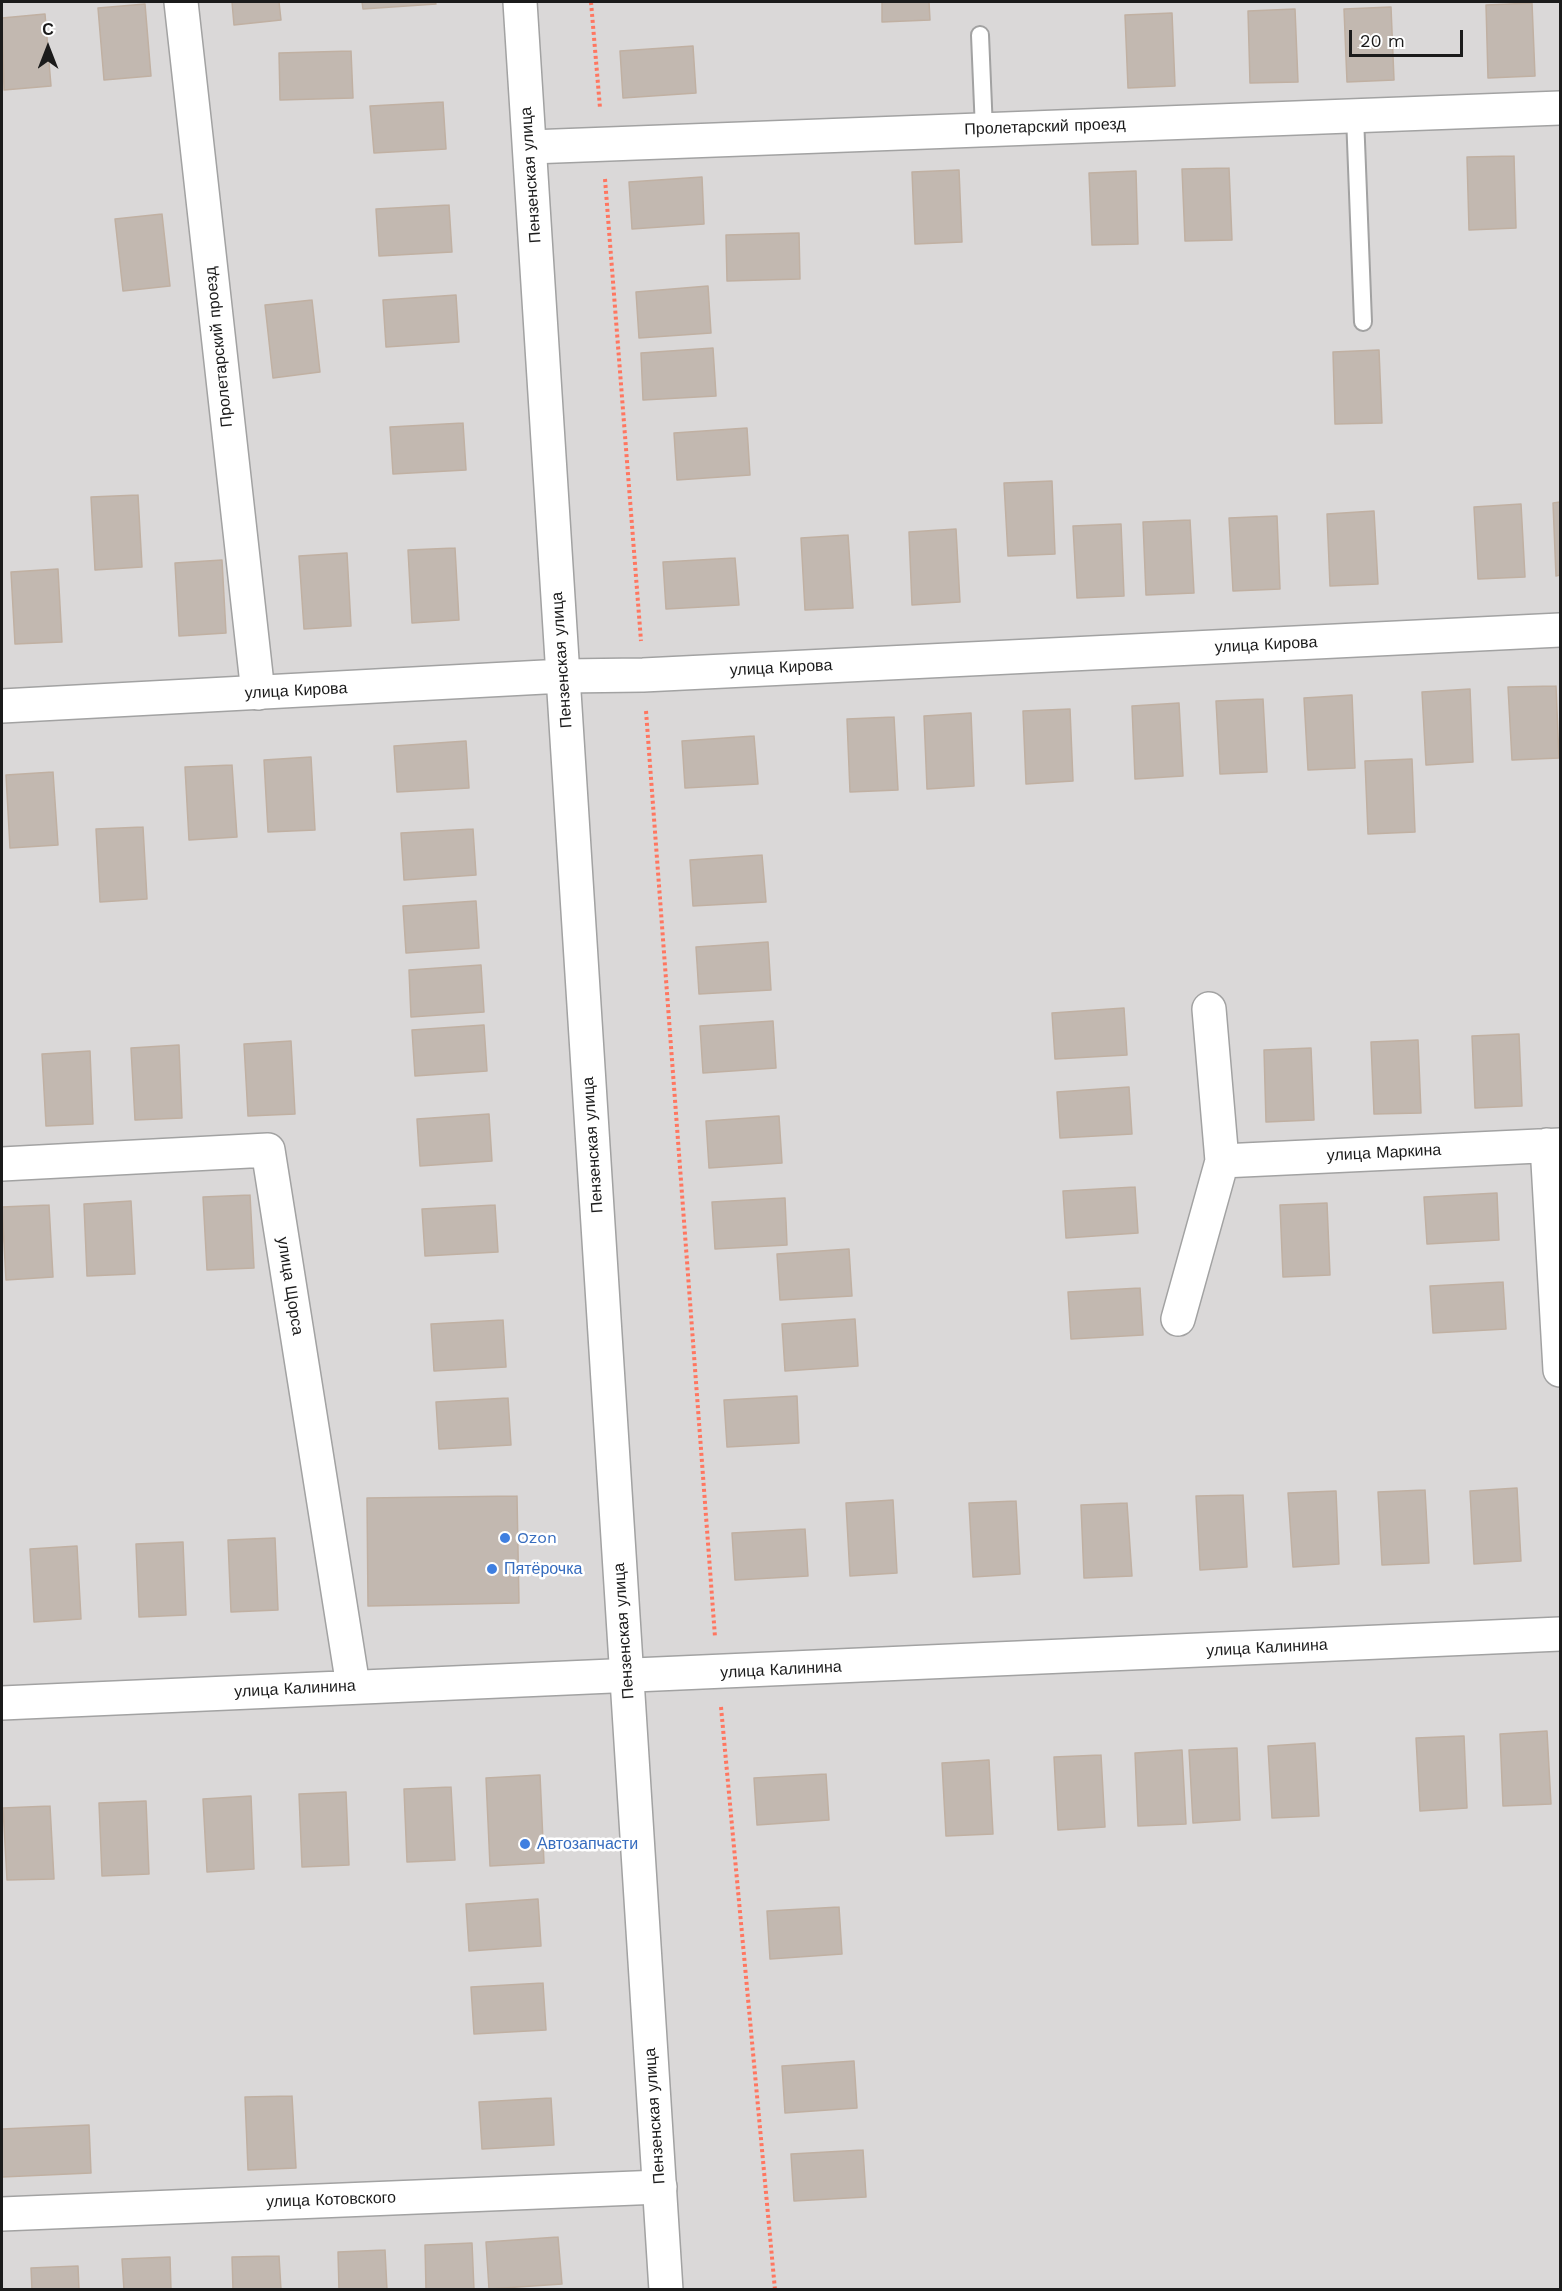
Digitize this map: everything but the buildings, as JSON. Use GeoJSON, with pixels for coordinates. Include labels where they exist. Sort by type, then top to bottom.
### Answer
{"type":"FeatureCollection","features":[{"type":"Feature","properties":{"kind":"street","name":"Пролетарский проезд"},"geometry":{"type":"LineString","coordinates":[[181,2],[258,693]]}},
{"type":"Feature","properties":{"kind":"street","name":"Пензенская улица"},"geometry":{"type":"LineString","coordinates":[[520,2],[666,2289]]}},
{"type":"Feature","properties":{"kind":"street","name":"Пролетарский проезд"},"geometry":{"type":"LineString","coordinates":[[530,147],[1560,108]]}},
{"type":"Feature","properties":{"kind":"street","name":"улица Кирова"},"geometry":{"type":"LineString","coordinates":[[2,706],[563,676],[643,675],[1560,630]]}},
{"type":"Feature","properties":{"kind":"street"},"geometry":{"type":"LineString","coordinates":[[1178,1319],[1222,1161],[1209,1009]]}},
{"type":"Feature","properties":{"kind":"street","name":"улица Маркина"},"geometry":{"type":"LineString","coordinates":[[1222,1161],[1554,1145],[1560,1370]]}},
{"type":"Feature","properties":{"kind":"street","name":"улица Щорса"},"geometry":{"type":"LineString","coordinates":[[2,1164],[268,1150],[353,1686]]}},
{"type":"Feature","properties":{"kind":"street","name":"улица Калинина"},"geometry":{"type":"LineString","coordinates":[[2,1703],[1560,1635]]}},
{"type":"Feature","properties":{"kind":"street","name":"улица Котовского"},"geometry":{"type":"LineString","coordinates":[[2,2214],[660,2187]]}},
{"type":"Feature","properties":{"kind":"lane"},"geometry":{"type":"LineString","coordinates":[[980,35],[984,130]]}},
{"type":"Feature","properties":{"kind":"lane"},"geometry":{"type":"LineString","coordinates":[[1355,116],[1363,322]]}},
{"type":"Feature","properties":{"kind":"path"},"geometry":{"type":"LineString","coordinates":[[591,2],[718,1673],[776,2289]]}},
{"type":"Feature","properties":{"kind":"shaded area"},"geometry":{"type":"Polygon","coordinates":[[[2,2],[1560,2],[1560,2289],[2,2290],[2,2]]]}},
{"type":"Feature","properties":{"kind":"place","name":"Ozon"},"geometry":{"type":"Point","coordinates":[505,1538]}},
{"type":"Feature","properties":{"kind":"place","name":"Пятёрочка"},"geometry":{"type":"Point","coordinates":[492,1569]}},
{"type":"Feature","properties":{"kind":"place","name":"Автозапчасти"},"geometry":{"type":"Point","coordinates":[525,1844]}}]}
